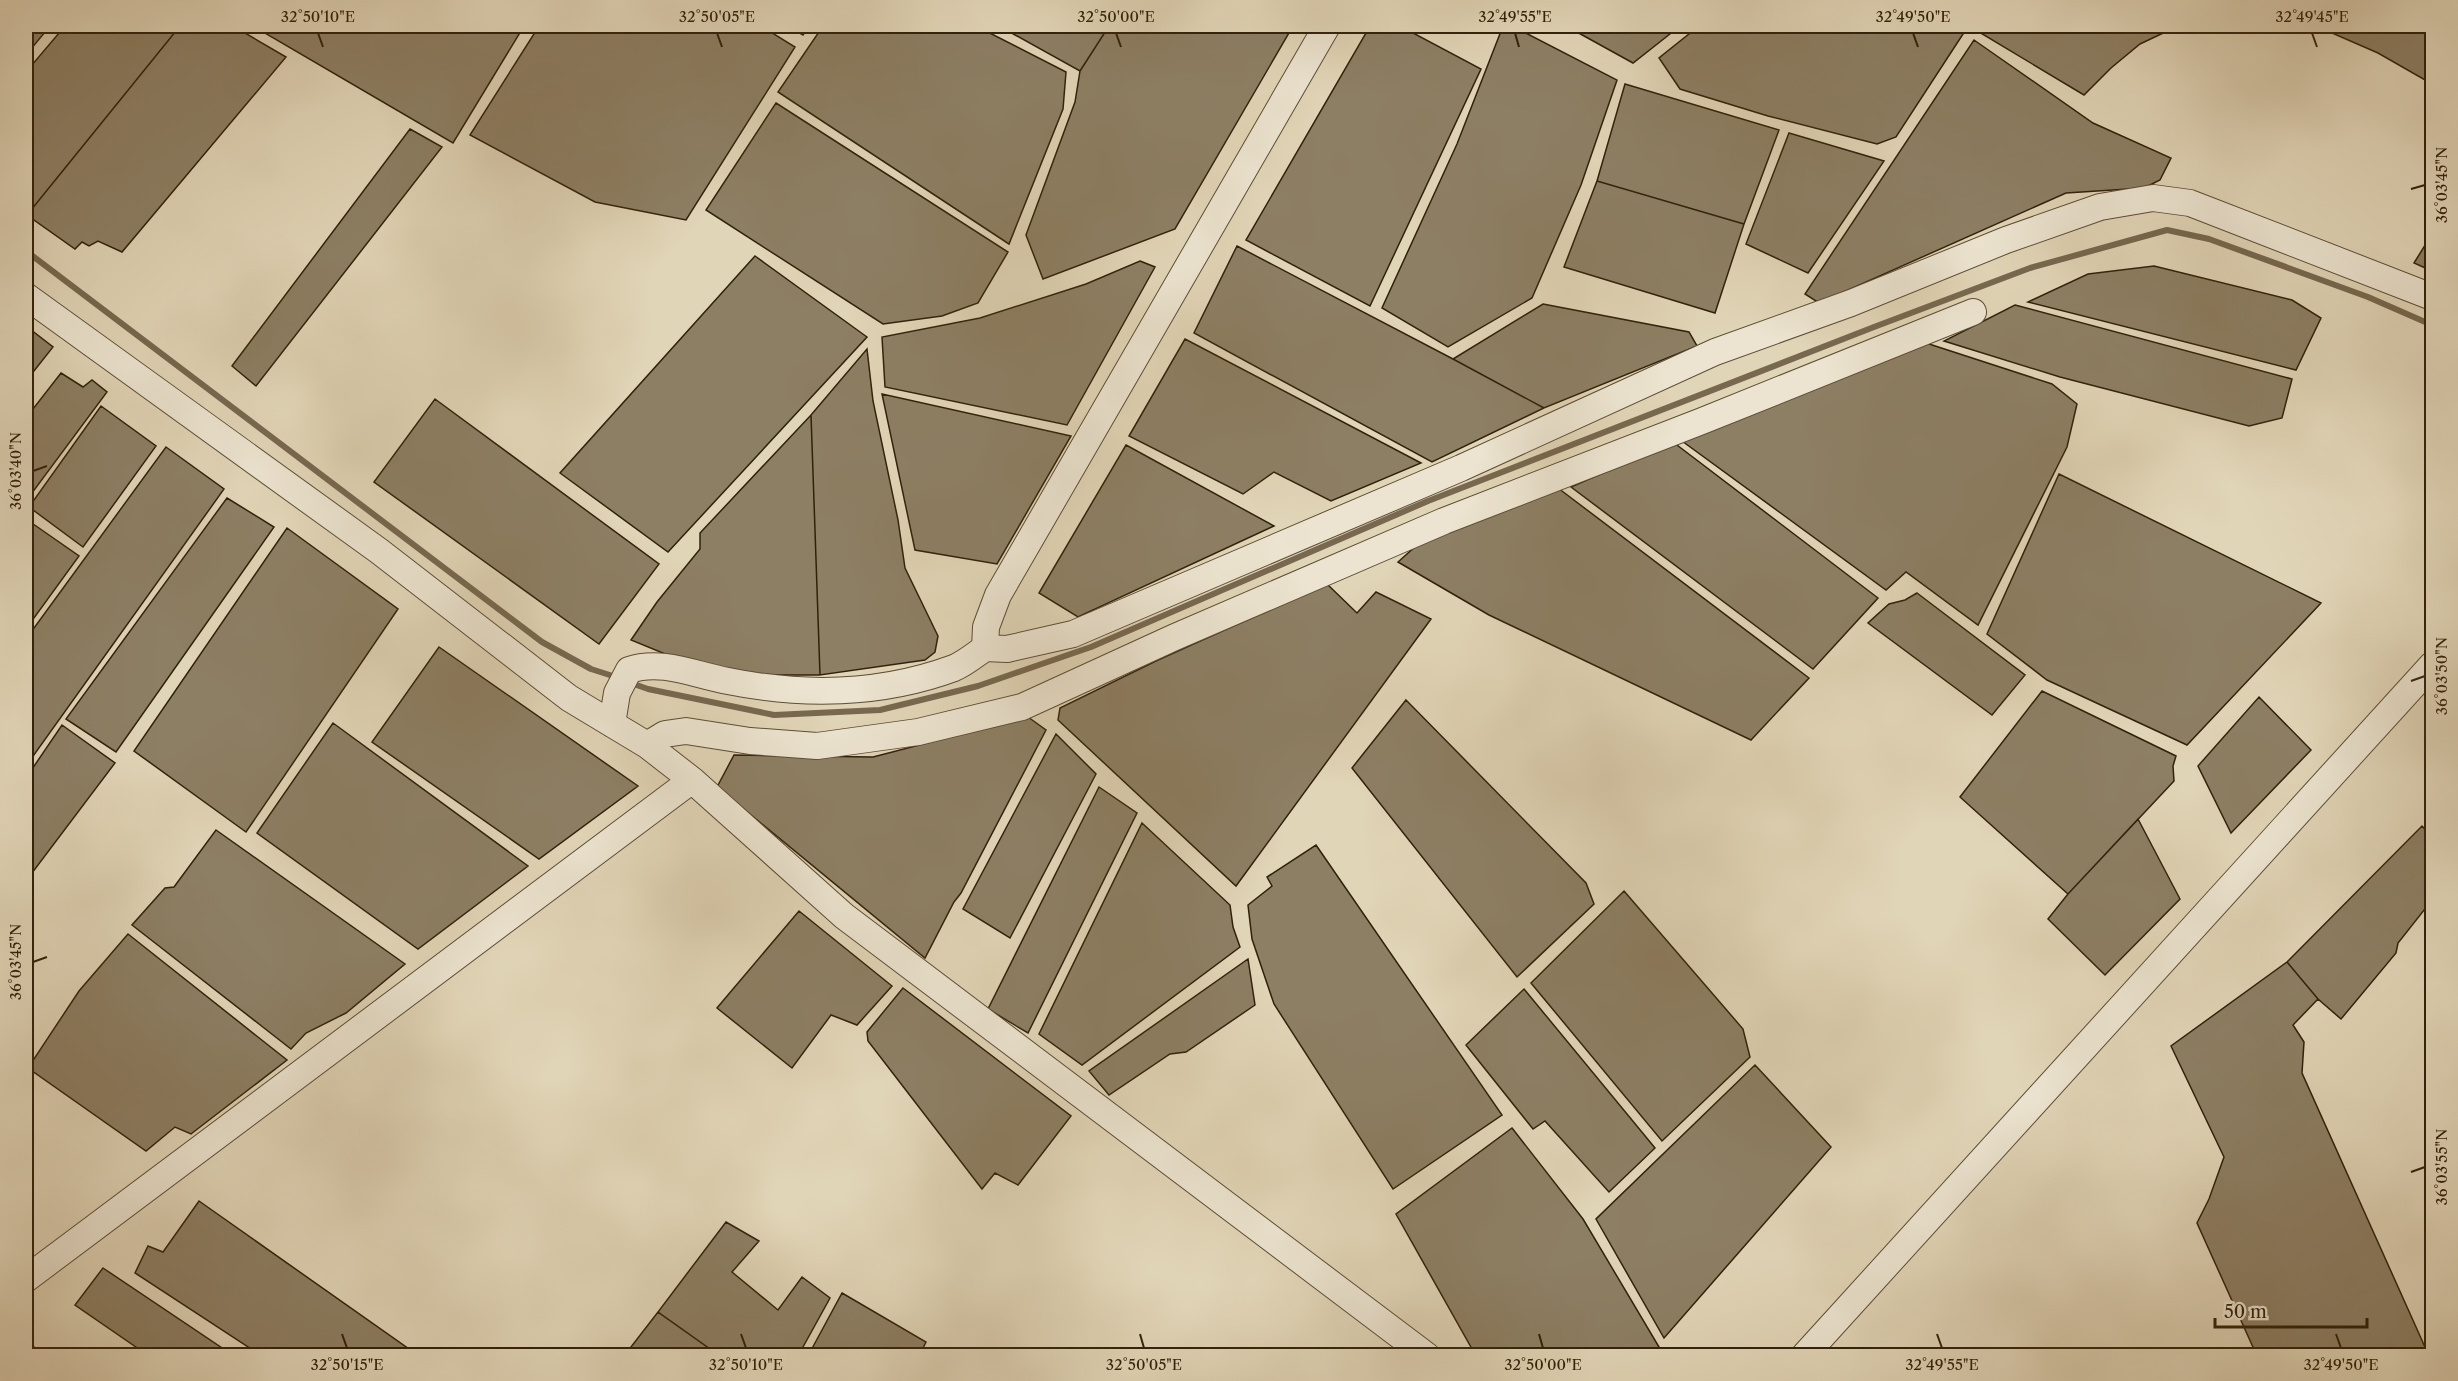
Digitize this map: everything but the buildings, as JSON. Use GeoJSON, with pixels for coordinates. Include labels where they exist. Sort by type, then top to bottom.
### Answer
{"type":"FeatureCollection","features":[{"type":"Feature","properties":{"kind":"street"},"geometry":{"type":"LineString","coordinates":[[985,648],[986,627],[998,595],[1327,26]]}},
{"type":"Feature","properties":{"kind":"street"},"geometry":{"type":"LineString","coordinates":[[612,724],[617,693],[629,670],[644,665],[665,666],[694,675],[765,688],[834,692],[891,685],[955,667],[985,648],[1007,649],[1074,634],[1223,568],[1461,468],[1715,352],[1851,303],[2006,240],[2100,207],[2153,198],[2190,203],[2433,297]]}},
{"type":"Feature","properties":{"kind":"street"},"geometry":{"type":"LineString","coordinates":[[26,296],[379,551],[569,698],[647,745],[692,780],[844,916],[1427,1356]]}},
{"type":"Feature","properties":{"kind":"street"},"geometry":{"type":"LineString","coordinates":[[647,745],[665,734],[686,731],[750,741],[817,746],[918,732],[1022,707],[1175,637],[1363,558],[1444,521],[1973,312]]}},
{"type":"Feature","properties":{"kind":"street"},"geometry":{"type":"LineString","coordinates":[[1804,1356],[2433,665]]}},
{"type":"Feature","properties":{"kind":"street"},"geometry":{"type":"LineString","coordinates":[[26,1279],[692,780]]}},
{"type":"Feature","properties":{"kind":"waterway"},"geometry":{"type":"LineString","coordinates":[[628,682],[648,689],[774,715],[880,710],[978,686],[1091,647],[1428,501],[1874,327],[2030,268],[2167,230],[2209,239],[2368,297],[2432,325]]}},
{"type":"Feature","properties":{"kind":"waterway"},"geometry":{"type":"LineString","coordinates":[[26,251],[542,642],[591,669],[619,678]]}}]}
